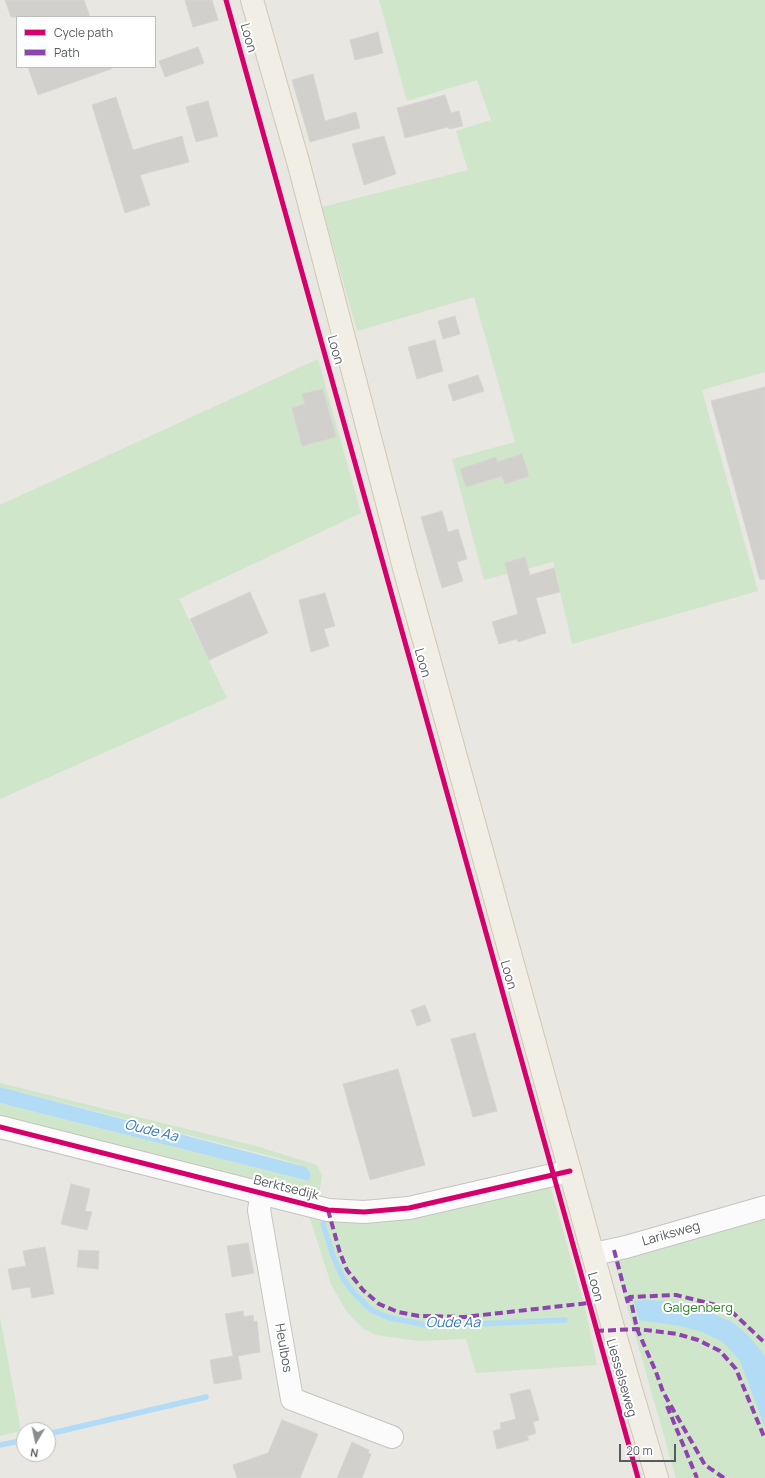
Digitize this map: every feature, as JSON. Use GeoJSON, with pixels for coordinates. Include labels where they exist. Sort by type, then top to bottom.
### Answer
{"type":"FeatureCollection","features":[{"type":"Feature","properties":{"kind":"main road","name":"Loon"},"geometry":{"type":"LineString","coordinates":[[252,0],[299,165],[404,568],[614,1331]]}},
{"type":"Feature","properties":{"kind":"main road","name":"Liesselseweg"},"geometry":{"type":"LineString","coordinates":[[614,1331],[657,1478]]}},
{"type":"Feature","properties":{"kind":"street","name":"Berktsedijk"},"geometry":{"type":"LineString","coordinates":[[0,1127],[262,1192],[328,1210],[364,1212],[408,1208],[570,1171]]}},
{"type":"Feature","properties":{"kind":"street","name":"Heulbos"},"geometry":{"type":"LineString","coordinates":[[262,1192],[260,1210],[292,1399],[392,1437]]}},
{"type":"Feature","properties":{"kind":"street","name":"Lariksweg"},"geometry":{"type":"LineString","coordinates":[[594,1254],[626,1247],[765,1207]]}},
{"type":"Feature","properties":{"kind":"green space"},"geometry":{"type":"Polygon","coordinates":[[[379,0],[765,0],[765,372],[702,390],[758,591],[572,644],[553,562],[484,580],[452,459],[515,442],[474,297],[357,331],[322,207],[468,170],[456,131],[491,120],[477,80],[407,101],[379,0]]]}},
{"type":"Feature","properties":{"kind":"green space"},"geometry":{"type":"Polygon","coordinates":[[[318,359],[361,513],[179,599],[227,698],[0,799],[0,505],[318,359]]]}},
{"type":"Feature","properties":{"kind":"green space"},"geometry":{"type":"Polygon","coordinates":[[[0,1083],[256,1146],[317,1165],[322,1176],[320,1190],[306,1196],[0,1118],[0,1103],[309,1181],[311,1174],[306,1167],[278,1158],[0,1087],[0,1083]]]}},
{"type":"Feature","properties":{"kind":"green space"},"geometry":{"type":"Polygon","coordinates":[[[549,1181],[585,1308],[597,1365],[476,1373],[466,1339],[419,1341],[376,1335],[362,1328],[346,1311],[331,1284],[308,1213],[549,1181]]]}},
{"type":"Feature","properties":{"kind":"green space","name":"Galgenberg"},"geometry":{"type":"Polygon","coordinates":[[[765,1219],[765,1478],[676,1478],[614,1261],[765,1219]]]}},
{"type":"Feature","properties":{"kind":"green space"},"geometry":{"type":"Polygon","coordinates":[[[0,1317],[19,1422],[16,1422],[16,1432],[0,1436],[0,1317]]]}},
{"type":"Feature","properties":{"kind":"water"},"geometry":{"type":"Polygon","coordinates":[[[0,1087],[306,1167],[311,1174],[309,1181],[0,1103],[0,1087]]]}},
{"type":"Feature","properties":{"kind":"water"},"geometry":{"type":"Polygon","coordinates":[[[634,1301],[667,1301],[698,1308],[731,1321],[749,1336],[765,1356],[765,1427],[740,1361],[723,1342],[702,1332],[680,1326],[639,1320],[634,1301]]]}},
{"type":"Feature","properties":{"kind":"building"},"geometry":{"type":"Polygon","coordinates":[[[5,0],[84,0],[90,16],[16,16],[11,17],[5,0]]]}},
{"type":"Feature","properties":{"kind":"building"},"geometry":{"type":"Polygon","coordinates":[[[185,0],[212,0],[218,20],[193,27],[185,0]]]}},
{"type":"Feature","properties":{"kind":"building"},"geometry":{"type":"Polygon","coordinates":[[[378,32],[383,53],[355,60],[350,40],[378,32]]]}},
{"type":"Feature","properties":{"kind":"building"},"geometry":{"type":"Polygon","coordinates":[[[198,47],[204,63],[165,77],[159,61],[198,47]]]}},
{"type":"Feature","properties":{"kind":"building"},"geometry":{"type":"Polygon","coordinates":[[[28,68],[111,68],[111,69],[38,95],[28,68]]]}},
{"type":"Feature","properties":{"kind":"building"},"geometry":{"type":"Polygon","coordinates":[[[313,74],[325,121],[356,112],[360,128],[310,142],[292,80],[313,74]]]}},
{"type":"Feature","properties":{"kind":"building"},"geometry":{"type":"Polygon","coordinates":[[[445,95],[451,113],[459,111],[463,126],[449,129],[448,127],[405,138],[397,108],[445,95]]]}},
{"type":"Feature","properties":{"kind":"building"},"geometry":{"type":"Polygon","coordinates":[[[116,97],[133,150],[182,136],[189,162],[140,175],[150,205],[125,213],[92,105],[116,97]]]}},
{"type":"Feature","properties":{"kind":"building"},"geometry":{"type":"Polygon","coordinates":[[[208,101],[218,136],[196,142],[186,107],[208,101]]]}},
{"type":"Feature","properties":{"kind":"building"},"geometry":{"type":"Polygon","coordinates":[[[384,136],[396,174],[364,185],[352,144],[384,136]]]}},
{"type":"Feature","properties":{"kind":"building"},"geometry":{"type":"Polygon","coordinates":[[[455,316],[460,334],[443,339],[438,321],[455,316]]]}},
{"type":"Feature","properties":{"kind":"building"},"geometry":{"type":"Polygon","coordinates":[[[435,340],[443,371],[417,379],[408,347],[435,340]]]}},
{"type":"Feature","properties":{"kind":"building"},"geometry":{"type":"Polygon","coordinates":[[[478,375],[484,391],[453,401],[448,385],[478,375]]]}},
{"type":"Feature","properties":{"kind":"building"},"geometry":{"type":"Polygon","coordinates":[[[765,387],[765,579],[760,580],[711,401],[765,387]]]}},
{"type":"Feature","properties":{"kind":"building"},"geometry":{"type":"Polygon","coordinates":[[[323,389],[336,437],[302,446],[292,408],[305,404],[302,394],[323,389]]]}},
{"type":"Feature","properties":{"kind":"building"},"geometry":{"type":"Polygon","coordinates":[[[522,454],[529,476],[505,484],[502,476],[466,487],[460,469],[496,457],[497,462],[522,454]]]}},
{"type":"Feature","properties":{"kind":"building"},"geometry":{"type":"Polygon","coordinates":[[[442,511],[448,532],[458,529],[467,559],[457,562],[463,581],[442,588],[421,517],[442,511]]]}},
{"type":"Feature","properties":{"kind":"building"},"geometry":{"type":"Polygon","coordinates":[[[525,557],[530,575],[554,568],[560,592],[536,598],[546,633],[518,642],[517,639],[499,644],[492,622],[518,614],[505,563],[525,557]]]}},
{"type":"Feature","properties":{"kind":"building"},"geometry":{"type":"Polygon","coordinates":[[[250,592],[268,633],[209,660],[190,619],[250,592]]]}},
{"type":"Feature","properties":{"kind":"building"},"geometry":{"type":"Polygon","coordinates":[[[325,593],[335,626],[324,629],[329,646],[311,652],[299,600],[325,593]]]}},
{"type":"Feature","properties":{"kind":"building"},"geometry":{"type":"Polygon","coordinates":[[[425,1005],[431,1021],[417,1026],[411,1010],[425,1005]]]}},
{"type":"Feature","properties":{"kind":"building"},"geometry":{"type":"Polygon","coordinates":[[[475,1033],[497,1111],[473,1117],[451,1039],[475,1033]]]}},
{"type":"Feature","properties":{"kind":"building"},"geometry":{"type":"Polygon","coordinates":[[[398,1069],[425,1165],[370,1180],[343,1084],[398,1069]]]}},
{"type":"Feature","properties":{"kind":"building"},"geometry":{"type":"Polygon","coordinates":[[[71,1184],[90,1189],[85,1211],[92,1212],[87,1230],[61,1224],[71,1184]]]}},
{"type":"Feature","properties":{"kind":"building"},"geometry":{"type":"Polygon","coordinates":[[[248,1243],[254,1273],[232,1277],[227,1246],[248,1243]]]}},
{"type":"Feature","properties":{"kind":"building"},"geometry":{"type":"Polygon","coordinates":[[[45,1247],[54,1294],[32,1298],[30,1287],[12,1290],[8,1269],[26,1266],[23,1251],[45,1247]]]}},
{"type":"Feature","properties":{"kind":"building"},"geometry":{"type":"Polygon","coordinates":[[[79,1250],[99,1251],[98,1269],[77,1267],[79,1250]]]}},
{"type":"Feature","properties":{"kind":"building"},"geometry":{"type":"Polygon","coordinates":[[[243,1311],[244,1317],[253,1315],[254,1322],[257,1321],[260,1352],[238,1356],[242,1379],[214,1384],[210,1360],[233,1356],[225,1314],[243,1311]]]}},
{"type":"Feature","properties":{"kind":"building"},"geometry":{"type":"Polygon","coordinates":[[[530,1389],[539,1420],[533,1422],[536,1433],[527,1436],[529,1440],[497,1449],[493,1431],[501,1429],[500,1423],[516,1419],[510,1394],[530,1389]]]}},
{"type":"Feature","properties":{"kind":"building"},"geometry":{"type":"Polygon","coordinates":[[[282,1420],[318,1434],[300,1478],[237,1478],[233,1465],[268,1453],[282,1420]]]}},
{"type":"Feature","properties":{"kind":"building"},"geometry":{"type":"Polygon","coordinates":[[[352,1442],[369,1450],[368,1453],[371,1454],[362,1478],[337,1478],[352,1442]]]}},
{"type":"Feature","properties":{"kind":"waterway","name":"Oude Aa"},"geometry":{"type":"LineString","coordinates":[[323,1224],[333,1256],[344,1280],[354,1293],[371,1310],[390,1318],[432,1326],[565,1320]]}},
{"type":"Feature","properties":{"kind":"waterway"},"geometry":{"type":"LineString","coordinates":[[56,1432],[206,1397]]}},
{"type":"Feature","properties":{"kind":"waterway"},"geometry":{"type":"LineString","coordinates":[[0,1445],[16,1442]]}},
{"type":"Feature","properties":{"kind":"marked path"},"geometry":{"type":"LineString","coordinates":[[328,1210],[340,1253],[347,1270],[363,1290],[379,1304],[398,1312],[419,1316],[464,1317],[589,1303]]}},
{"type":"Feature","properties":{"kind":"marked path"},"geometry":{"type":"LineString","coordinates":[[614,1250],[628,1303]]}},
{"type":"Feature","properties":{"kind":"marked path"},"geometry":{"type":"LineString","coordinates":[[724,1478],[705,1465],[663,1392],[637,1329],[630,1297],[676,1295],[728,1308],[765,1343]]}},
{"type":"Feature","properties":{"kind":"marked path"},"geometry":{"type":"LineString","coordinates":[[596,1331],[637,1329],[677,1334],[698,1340],[720,1351],[736,1369],[765,1439]]}},
{"type":"Feature","properties":{"kind":"marked path"},"geometry":{"type":"LineString","coordinates":[[667,1406],[697,1478]]}},
{"type":"Feature","properties":{"kind":"cycle path"},"geometry":{"type":"LineString","coordinates":[[226,0],[638,1478]]}},
{"type":"Feature","properties":{"kind":"cycle path"},"geometry":{"type":"LineString","coordinates":[[0,1127],[328,1210],[364,1212],[409,1208],[570,1171]]}}]}
